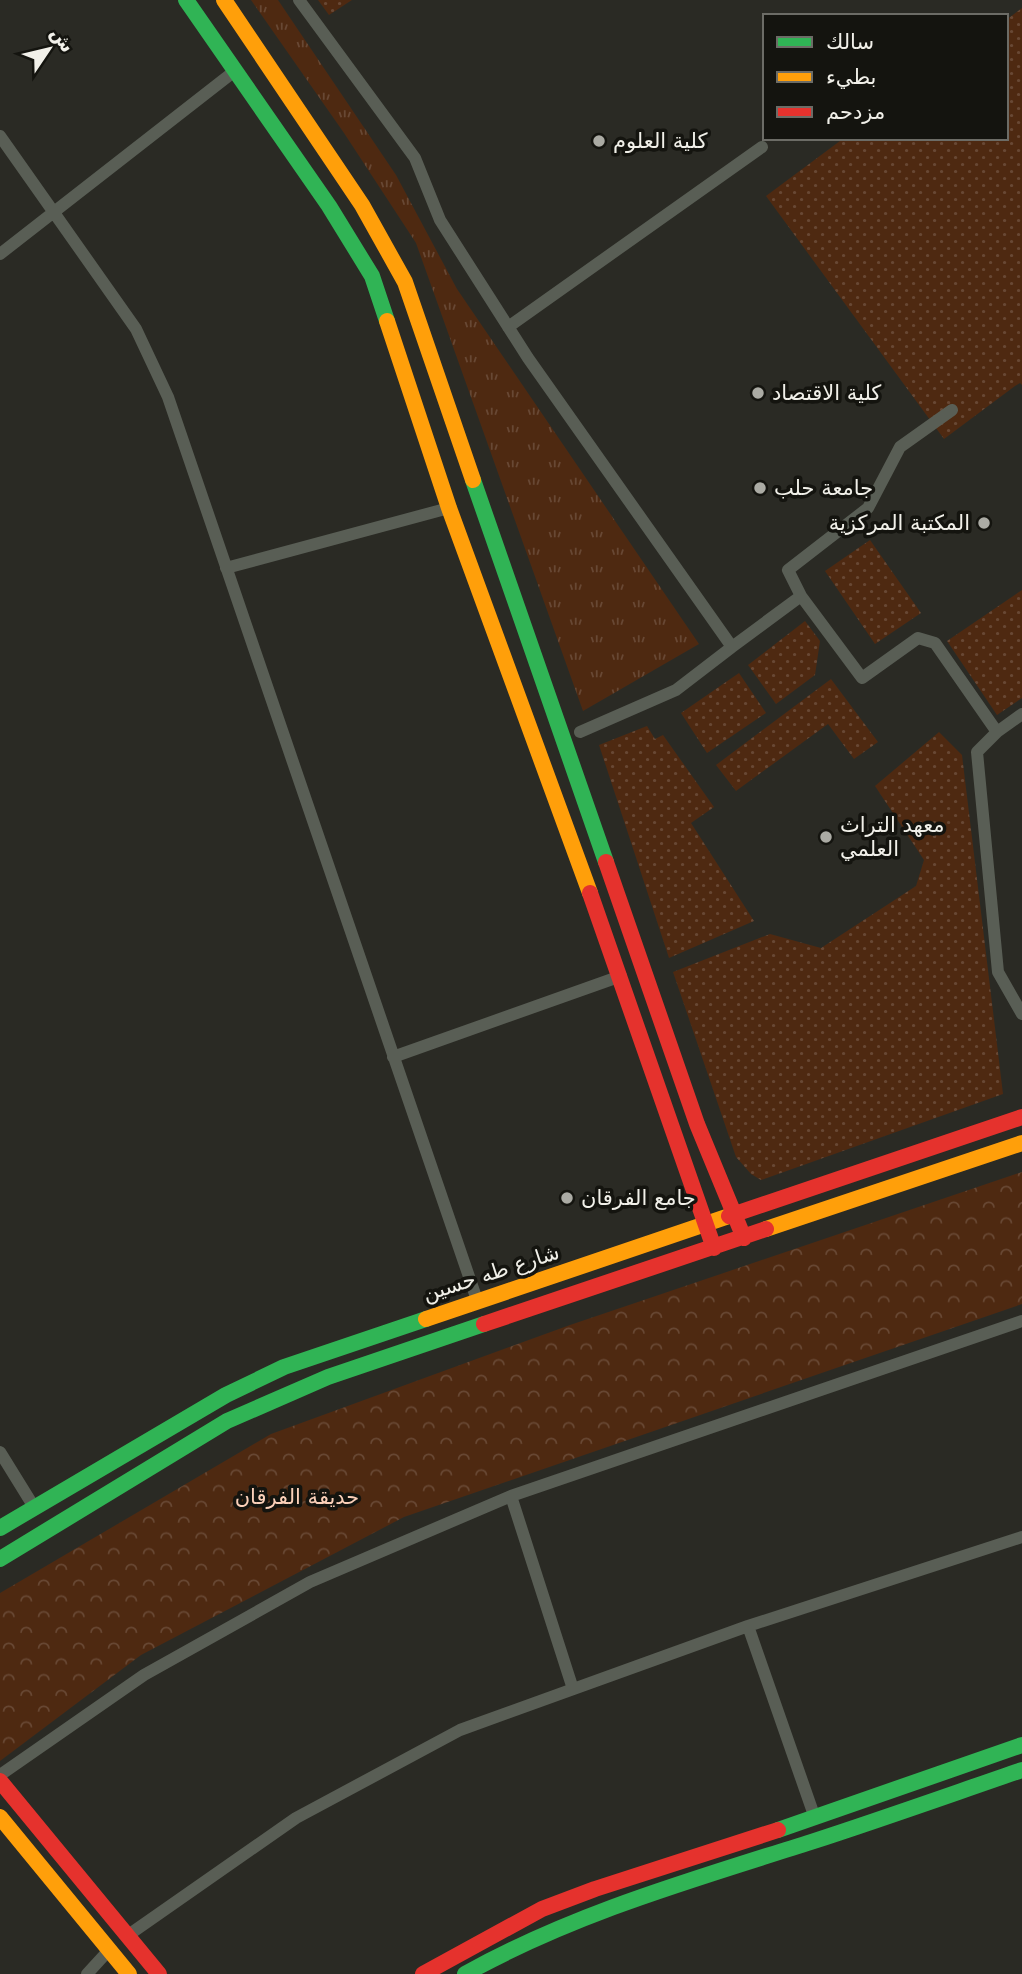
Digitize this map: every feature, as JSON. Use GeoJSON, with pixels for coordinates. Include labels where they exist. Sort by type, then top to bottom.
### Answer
{"type":"FeatureCollection","features":[{"type":"Feature","properties":{"kind":"main road"},"geometry":{"type":"LineString","coordinates":[[186,0],[329,206],[372,276],[449,508],[621,976],[714,1248]]}},
{"type":"Feature","properties":{"kind":"main road"},"geometry":{"type":"LineString","coordinates":[[224,0],[362,205],[405,282],[692,1112],[744,1238]]}},
{"type":"Feature","properties":{"kind":"main road","name":"شارع طه حسين"},"geometry":{"type":"LineString","coordinates":[[0,1528],[226,1395],[284,1367],[1022,1116]]}},
{"type":"Feature","properties":{"kind":"main road"},"geometry":{"type":"LineString","coordinates":[[0,1559],[228,1421],[328,1377],[1022,1143]]}},
{"type":"Feature","properties":{"kind":"main road"},"geometry":{"type":"LineString","coordinates":[[423,1974],[542,1909],[595,1889],[815,1818],[1022,1745]]}},
{"type":"Feature","properties":{"kind":"main road"},"geometry":{"type":"LineString","coordinates":[[466,1974],[562,1923],[638,1895],[1022,1770]]}},
{"type":"Feature","properties":{"kind":"main road"},"geometry":{"type":"LineString","coordinates":[[0,1781],[159,1974]]}},
{"type":"Feature","properties":{"kind":"main road"},"geometry":{"type":"LineString","coordinates":[[0,1817],[129,1974]]}},
{"type":"Feature","properties":{"kind":"street"},"geometry":{"type":"LineString","coordinates":[[299,0],[415,158],[440,220],[508,327],[732,647]]}},
{"type":"Feature","properties":{"kind":"street"},"geometry":{"type":"LineString","coordinates":[[0,254],[236,70]]}},
{"type":"Feature","properties":{"kind":"street"},"geometry":{"type":"LineString","coordinates":[[0,136],[136,329],[168,397],[477,1300]]}},
{"type":"Feature","properties":{"kind":"street"},"geometry":{"type":"LineString","coordinates":[[508,327],[762,147]]}},
{"type":"Feature","properties":{"kind":"street"},"geometry":{"type":"LineString","coordinates":[[952,410],[900,447],[867,508],[788,569],[801,596],[862,678],[918,638],[935,643],[997,732]]}},
{"type":"Feature","properties":{"kind":"street"},"geometry":{"type":"LineString","coordinates":[[226,568],[449,508]]}},
{"type":"Feature","properties":{"kind":"street"},"geometry":{"type":"LineString","coordinates":[[580,732],[676,690],[801,596]]}},
{"type":"Feature","properties":{"kind":"street"},"geometry":{"type":"LineString","coordinates":[[1022,713],[977,752],[998,972],[1022,1014]]}},
{"type":"Feature","properties":{"kind":"street"},"geometry":{"type":"LineString","coordinates":[[393,1057],[621,976]]}},
{"type":"Feature","properties":{"kind":"street"},"geometry":{"type":"LineString","coordinates":[[0,1775],[145,1675],[310,1582],[511,1496],[1022,1321]]}},
{"type":"Feature","properties":{"kind":"street"},"geometry":{"type":"LineString","coordinates":[[0,1452],[34,1507]]}},
{"type":"Feature","properties":{"kind":"street"},"geometry":{"type":"LineString","coordinates":[[511,1496],[573,1689]]}},
{"type":"Feature","properties":{"kind":"street"},"geometry":{"type":"LineString","coordinates":[[127,1936],[296,1818],[460,1730],[748,1626],[1022,1537]]}},
{"type":"Feature","properties":{"kind":"street"},"geometry":{"type":"LineString","coordinates":[[748,1626],[815,1818]]}},
{"type":"Feature","properties":{"kind":"street"},"geometry":{"type":"LineString","coordinates":[[864,1801],[870,1821]]}},
{"type":"Feature","properties":{"kind":"street"},"geometry":{"type":"LineString","coordinates":[[87,1974],[108,1950]]}},
{"type":"Feature","properties":{"kind":"green space"},"geometry":{"type":"Polygon","coordinates":[[[251,0],[278,0],[396,175],[457,289],[699,644],[583,711],[416,243],[344,133],[251,0]]]}},
{"type":"Feature","properties":{"kind":"green space"},"geometry":{"type":"Polygon","coordinates":[[[318,0],[352,0],[329,15],[318,0]]]}},
{"type":"Feature","properties":{"kind":"green space"},"geometry":{"type":"Polygon","coordinates":[[[1022,8],[1022,385],[1020,383],[1015,386],[944,439],[766,196],[841,140],[1008,140],[1008,18],[1022,8]]]}},
{"type":"Feature","properties":{"kind":"green space"},"geometry":{"type":"Polygon","coordinates":[[[870,540],[921,613],[875,644],[825,571],[870,540]]]}},
{"type":"Feature","properties":{"kind":"green space"},"geometry":{"type":"Polygon","coordinates":[[[1022,590],[1022,698],[997,715],[947,641],[1022,590]]]}},
{"type":"Feature","properties":{"kind":"green space"},"geometry":{"type":"Polygon","coordinates":[[[805,621],[820,641],[815,675],[776,704],[748,665],[805,621]]]}},
{"type":"Feature","properties":{"kind":"green space"},"geometry":{"type":"Polygon","coordinates":[[[739,673],[766,713],[707,753],[681,713],[739,673]]]}},
{"type":"Feature","properties":{"kind":"green space"},"geometry":{"type":"Polygon","coordinates":[[[831,679],[878,742],[854,759],[828,724],[736,791],[716,765],[831,679]]]}},
{"type":"Feature","properties":{"kind":"green space"},"geometry":{"type":"Polygon","coordinates":[[[647,726],[655,739],[663,735],[714,807],[691,823],[754,921],[669,958],[599,745],[647,726]]]}},
{"type":"Feature","properties":{"kind":"green space"},"geometry":{"type":"Polygon","coordinates":[[[939,732],[962,755],[1003,1094],[761,1180],[751,1174],[736,1157],[673,972],[770,934],[821,948],[916,886],[924,860],[875,786],[939,732]]]}},
{"type":"Feature","properties":{"kind":"green space","name":"حديقة الفرقان"},"geometry":{"type":"Polygon","coordinates":[[[1022,1172],[1022,1304],[404,1517],[141,1655],[0,1761],[0,1593],[271,1434],[570,1325],[1022,1172]]]}},
{"type":"Feature","properties":{"kind":"traffic: fast"},"geometry":{"type":"LineString","coordinates":[[186,0],[329,206],[372,276],[387,321]]}},
{"type":"Feature","properties":{"kind":"traffic: fast"},"geometry":{"type":"LineString","coordinates":[[473,480],[606,862]]}},
{"type":"Feature","properties":{"kind":"traffic: fast"},"geometry":{"type":"LineString","coordinates":[[0,1528],[226,1395],[284,1367],[426,1319]]}},
{"type":"Feature","properties":{"kind":"traffic: fast"},"geometry":{"type":"LineString","coordinates":[[0,1559],[227,1421],[328,1377],[484,1324]]}},
{"type":"Feature","properties":{"kind":"traffic: fast"},"geometry":{"type":"LineString","coordinates":[[778,1830],[1022,1745]]}},
{"type":"Feature","properties":{"kind":"traffic: fast"},"geometry":{"type":"LineString","coordinates":[[465,1974],[507,1952],[591,1915],[1022,1770]]}},
{"type":"Feature","properties":{"kind":"traffic: slow"},"geometry":{"type":"LineString","coordinates":[[224,0],[362,205],[405,282],[473,480]]}},
{"type":"Feature","properties":{"kind":"traffic: slow"},"geometry":{"type":"LineString","coordinates":[[387,321],[449,508],[590,893]]}},
{"type":"Feature","properties":{"kind":"traffic: slow"},"geometry":{"type":"LineString","coordinates":[[766,1229],[1022,1143]]}},
{"type":"Feature","properties":{"kind":"traffic: slow"},"geometry":{"type":"LineString","coordinates":[[426,1319],[729,1216]]}},
{"type":"Feature","properties":{"kind":"traffic: slow"},"geometry":{"type":"LineString","coordinates":[[0,1817],[129,1974]]}},
{"type":"Feature","properties":{"kind":"traffic: jam"},"geometry":{"type":"LineString","coordinates":[[606,862],[697,1124],[744,1238]]}},
{"type":"Feature","properties":{"kind":"traffic: jam"},"geometry":{"type":"LineString","coordinates":[[590,893],[714,1248]]}},
{"type":"Feature","properties":{"kind":"traffic: jam"},"geometry":{"type":"LineString","coordinates":[[729,1216],[1022,1117]]}},
{"type":"Feature","properties":{"kind":"traffic: jam"},"geometry":{"type":"LineString","coordinates":[[484,1324],[766,1229]]}},
{"type":"Feature","properties":{"kind":"traffic: jam"},"geometry":{"type":"LineString","coordinates":[[0,1781],[159,1974]]}},
{"type":"Feature","properties":{"kind":"traffic: jam"},"geometry":{"type":"LineString","coordinates":[[423,1974],[542,1909],[595,1889],[778,1830]]}},
{"type":"Feature","properties":{"kind":"place","name":"كلية العلوم"},"geometry":{"type":"Point","coordinates":[599,141]}},
{"type":"Feature","properties":{"kind":"place","name":"كلية الاقتصاد"},"geometry":{"type":"Point","coordinates":[758,393]}},
{"type":"Feature","properties":{"kind":"place","name":"جامعة حلب"},"geometry":{"type":"Point","coordinates":[760,488]}},
{"type":"Feature","properties":{"kind":"place","name":"المكتبة المركزية"},"geometry":{"type":"Point","coordinates":[984,523]}},
{"type":"Feature","properties":{"kind":"place","name":"معهد التراث العلمي"},"geometry":{"type":"Point","coordinates":[826,837]}},
{"type":"Feature","properties":{"kind":"place","name":"جامع الفرقان"},"geometry":{"type":"Point","coordinates":[567,1198]}}]}
